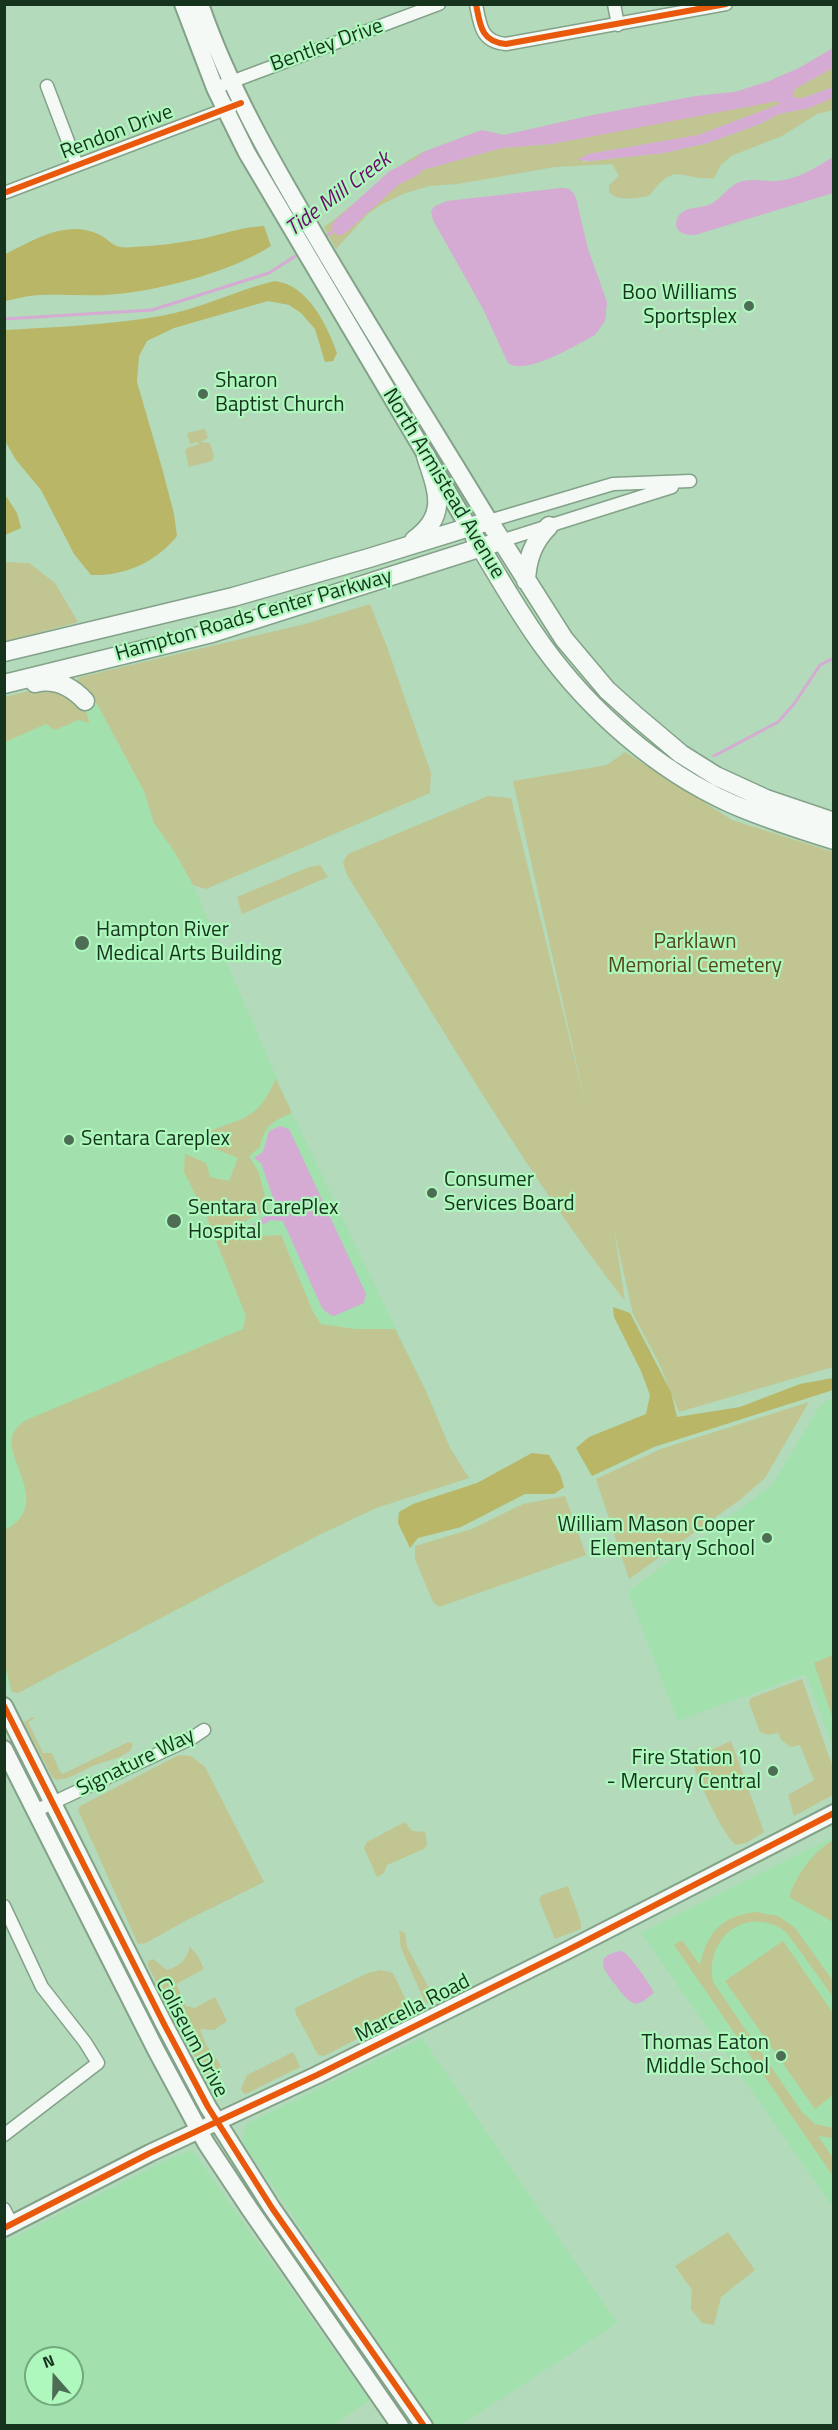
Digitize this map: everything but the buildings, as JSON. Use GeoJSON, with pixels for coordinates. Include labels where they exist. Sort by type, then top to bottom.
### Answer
{"type":"FeatureCollection","features":[{"type":"Feature","properties":{"kind":"main road"},"geometry":{"type":"LineString","coordinates":[[406,546],[431,526],[436,513],[438,498],[426,456]]}},
{"type":"Feature","properties":{"kind":"main road","name":"Hampton Roads Center Parkway"},"geometry":{"type":"LineString","coordinates":[[4,652],[202,605],[489,521]]}},
{"type":"Feature","properties":{"kind":"main road","name":"North Armistead Avenue"},"geometry":{"type":"LineString","coordinates":[[489,521],[548,618],[585,665],[636,716],[681,754],[734,786],[834,822]]}},
{"type":"Feature","properties":{"kind":"main road","name":"North Armistead Avenue"},"geometry":{"type":"LineString","coordinates":[[468,526],[543,647],[575,686],[623,732],[668,767],[729,802],[834,840]]}},
{"type":"Feature","properties":{"kind":"main road"},"geometry":{"type":"LineString","coordinates":[[526,581],[532,549],[549,526]]}},
{"type":"Feature","properties":{"kind":"main road","name":"Hampton Roads Center Parkway"},"geometry":{"type":"LineString","coordinates":[[4,684],[213,633],[501,541]]}},
{"type":"Feature","properties":{"kind":"main road"},"geometry":{"type":"LineString","coordinates":[[322,599],[377,589],[465,563],[486,570],[494,583],[515,604]]}},
{"type":"Feature","properties":{"kind":"main road"},"geometry":{"type":"LineString","coordinates":[[4,691],[41,682],[55,682],[68,686],[85,701]]}},
{"type":"Feature","properties":{"kind":"street","name":"North Armistead Avenue"},"geometry":{"type":"LineString","coordinates":[[183,4],[215,88],[233,106],[426,456],[468,526]]}},
{"type":"Feature","properties":{"kind":"street","name":"North Armistead Avenue"},"geometry":{"type":"LineString","coordinates":[[200,4],[231,81],[233,106]]}},
{"type":"Feature","properties":{"kind":"street","name":"Bentley Drive"},"geometry":{"type":"LineString","coordinates":[[215,88],[439,4]]}},
{"type":"Feature","properties":{"kind":"street"},"geometry":{"type":"LineString","coordinates":[[476,4],[480,25],[486,36],[493,43],[506,44],[726,4]]}},
{"type":"Feature","properties":{"kind":"street"},"geometry":{"type":"LineString","coordinates":[[614,4],[618,25]]}},
{"type":"Feature","properties":{"kind":"street"},"geometry":{"type":"LineString","coordinates":[[47,86],[77,165]]}},
{"type":"Feature","properties":{"kind":"street","name":"Rendon Drive"},"geometry":{"type":"LineString","coordinates":[[4,193],[233,106]]}},
{"type":"Feature","properties":{"kind":"street","name":"North Armistead Avenue"},"geometry":{"type":"LineString","coordinates":[[321,262],[489,521]]}},
{"type":"Feature","properties":{"kind":"street"},"geometry":{"type":"LineString","coordinates":[[489,521],[613,484],[690,481],[501,541]]}},
{"type":"Feature","properties":{"kind":"street","name":"Coliseum Drive"},"geometry":{"type":"LineString","coordinates":[[4,1706],[169,2033],[218,2123],[272,2208],[424,2426]]}},
{"type":"Feature","properties":{"kind":"street","name":"Signature Way"},"geometry":{"type":"LineString","coordinates":[[35,1811],[192,1738],[204,1730]]}},
{"type":"Feature","properties":{"kind":"street","name":"Coliseum Drive"},"geometry":{"type":"LineString","coordinates":[[4,1749],[156,2050],[200,2131],[244,2201],[400,2426]]}},
{"type":"Feature","properties":{"kind":"street","name":"Marcella Road"},"geometry":{"type":"LineString","coordinates":[[8,2226],[141,2158],[218,2123],[628,1919],[834,1813]]}},
{"type":"Feature","properties":{"kind":"street"},"geometry":{"type":"LineString","coordinates":[[4,1906],[42,1987],[85,2042],[98,2063],[4,2135]]}},
{"type":"Feature","properties":{"kind":"street"},"geometry":{"type":"LineString","coordinates":[[4,2209],[8,2226]]}},
{"type":"Feature","properties":{"kind":"shaded area"},"geometry":{"type":"Polygon","coordinates":[[[833,48],[833,68],[795,89],[793,95],[795,98],[803,98],[833,87],[833,98],[809,108],[779,114],[760,124],[708,143],[664,153],[591,161],[577,160],[588,154],[698,135],[780,104],[778,101],[552,144],[502,148],[394,178],[423,152],[482,130],[504,135],[593,115],[696,96],[735,92],[799,68],[833,48]]]}},
{"type":"Feature","properties":{"kind":"shaded area"},"geometry":{"type":"Polygon","coordinates":[[[833,157],[833,193],[695,235],[680,232],[676,226],[681,213],[688,209],[711,204],[737,183],[747,180],[773,181],[793,178],[833,157]]]}},
{"type":"Feature","properties":{"kind":"shaded area"},"geometry":{"type":"Polygon","coordinates":[[[561,188],[570,190],[576,198],[588,249],[607,302],[605,321],[595,335],[564,352],[527,366],[516,366],[508,363],[483,309],[433,220],[431,211],[435,206],[447,201],[561,188]]]}},
{"type":"Feature","properties":{"kind":"shaded area"},"geometry":{"type":"Polygon","coordinates":[[[264,226],[271,246],[234,265],[191,280],[125,293],[36,295],[5,301],[5,254],[51,233],[75,229],[88,230],[114,245],[126,247],[184,242],[264,226]]]}},
{"type":"Feature","properties":{"kind":"shaded area"},"geometry":{"type":"Polygon","coordinates":[[[275,281],[297,290],[315,308],[328,330],[337,353],[333,361],[325,362],[315,329],[301,313],[289,305],[268,301],[174,328],[147,341],[139,356],[137,382],[174,514],[177,536],[159,554],[138,566],[116,573],[91,575],[74,554],[41,490],[16,460],[5,441],[5,330],[103,324],[161,316],[190,309],[275,281]]]}},
{"type":"Feature","properties":{"kind":"shaded area"},"geometry":{"type":"Polygon","coordinates":[[[4,493],[17,513],[21,528],[5,535],[4,493]]]}},
{"type":"Feature","properties":{"kind":"shaded area","name":"Sentara CarePlex Hospital"},"geometry":{"type":"Polygon","coordinates":[[[75,682],[90,691],[144,791],[154,823],[174,851],[193,885],[292,1113],[426,1391],[450,1448],[469,1478],[376,1508],[319,1535],[18,1693],[12,1692],[4,1678],[4,697],[75,682]]]}},
{"type":"Feature","properties":{"kind":"shaded area"},"geometry":{"type":"Polygon","coordinates":[[[280,1126],[289,1129],[366,1294],[364,1303],[334,1316],[322,1308],[283,1221],[271,1220],[252,1230],[246,1229],[275,1210],[276,1206],[261,1163],[254,1158],[263,1152],[269,1131],[280,1126]]]}},
{"type":"Feature","properties":{"kind":"shaded area"},"geometry":{"type":"Polygon","coordinates":[[[613,1307],[630,1313],[671,1392],[677,1417],[740,1407],[800,1384],[833,1378],[833,1390],[654,1447],[592,1476],[576,1448],[589,1437],[646,1414],[650,1395],[641,1371],[614,1317],[613,1307]]]}},
{"type":"Feature","properties":{"kind":"shaded area","name":"William Mason Cooper Elementary School"},"geometry":{"type":"Polygon","coordinates":[[[833,1398],[833,1747],[806,1674],[678,1721],[628,1592],[772,1485],[821,1404],[833,1398]]]}},
{"type":"Feature","properties":{"kind":"shaded area"},"geometry":{"type":"Polygon","coordinates":[[[532,1453],[549,1455],[560,1474],[564,1487],[554,1494],[525,1494],[461,1527],[418,1538],[410,1548],[398,1523],[399,1512],[413,1504],[477,1483],[532,1453]]]}},
{"type":"Feature","properties":{"kind":"shaded area","name":"Thomas Eaton Middle School"},"geometry":{"type":"Polygon","coordinates":[[[833,1837],[833,2207],[641,1933],[833,1837]]]}},
{"type":"Feature","properties":{"kind":"shaded area"},"geometry":{"type":"Polygon","coordinates":[[[622,1951],[640,1970],[654,1993],[642,2002],[635,2004],[626,1998],[604,1967],[604,1959],[607,1956],[622,1951]]]}},
{"type":"Feature","properties":{"kind":"shaded area"},"geometry":{"type":"Polygon","coordinates":[[[422,2038],[617,2323],[461,2425],[435,2425],[242,2141],[246,2124],[422,2038]]]}},
{"type":"Feature","properties":{"kind":"shaded area"},"geometry":{"type":"Polygon","coordinates":[[[192,2150],[369,2400],[334,2425],[5,2425],[5,2242],[162,2162],[192,2150]]]}},
{"type":"Feature","properties":{"kind":"green space"},"geometry":{"type":"Polygon","coordinates":[[[833,68],[833,87],[803,98],[795,98],[793,95],[795,89],[833,68]]]}},
{"type":"Feature","properties":{"kind":"green space"},"geometry":{"type":"Polygon","coordinates":[[[833,98],[833,110],[817,114],[782,136],[731,156],[721,165],[714,178],[673,175],[658,185],[649,196],[623,198],[609,192],[609,185],[619,176],[612,164],[555,167],[457,184],[429,186],[403,194],[368,214],[336,249],[324,227],[397,168],[423,152],[396,177],[502,148],[552,144],[770,101],[778,100],[780,104],[698,135],[588,154],[582,162],[664,153],[708,143],[760,124],[779,114],[809,108],[833,98]]]}},
{"type":"Feature","properties":{"kind":"green space"},"geometry":{"type":"Polygon","coordinates":[[[205,429],[208,438],[201,442],[210,443],[214,456],[212,461],[189,467],[185,451],[199,444],[198,442],[190,444],[187,433],[205,429]]]}},
{"type":"Feature","properties":{"kind":"green space"},"geometry":{"type":"Polygon","coordinates":[[[4,562],[29,563],[55,583],[78,622],[5,642],[4,562]]]}},
{"type":"Feature","properties":{"kind":"green space"},"geometry":{"type":"Polygon","coordinates":[[[370,604],[431,773],[430,793],[206,889],[193,885],[174,851],[154,823],[144,791],[90,691],[75,682],[80,677],[305,624],[370,604]]]}},
{"type":"Feature","properties":{"kind":"green space"},"geometry":{"type":"Polygon","coordinates":[[[48,686],[68,695],[80,704],[88,716],[89,723],[79,720],[55,730],[46,724],[5,742],[5,697],[48,686]]]}},
{"type":"Feature","properties":{"kind":"green space","name":"Parklawn Memorial Cemetery"},"geometry":{"type":"Polygon","coordinates":[[[625,752],[732,820],[833,852],[833,1367],[679,1412],[659,1363],[633,1314],[614,1229],[625,1301],[550,1198],[515,1145],[347,875],[343,862],[348,854],[488,796],[511,798],[586,1106],[513,781],[607,765],[625,752]]]}},
{"type":"Feature","properties":{"kind":"green space"},"geometry":{"type":"Polygon","coordinates":[[[320,865],[328,877],[242,914],[237,897],[309,867],[320,865]]]}},
{"type":"Feature","properties":{"kind":"green space"},"geometry":{"type":"Polygon","coordinates":[[[276,1079],[292,1113],[270,1125],[260,1147],[249,1156],[259,1173],[268,1209],[241,1223],[246,1237],[281,1235],[314,1314],[321,1324],[355,1329],[395,1329],[426,1391],[450,1448],[469,1478],[376,1508],[319,1535],[18,1693],[12,1692],[5,1665],[5,1530],[19,1519],[26,1507],[26,1494],[12,1443],[14,1432],[24,1421],[243,1329],[246,1316],[207,1218],[184,1172],[185,1154],[206,1163],[210,1177],[229,1181],[238,1158],[197,1141],[210,1132],[238,1121],[256,1110],[266,1098],[276,1079]]]}},
{"type":"Feature","properties":{"kind":"green space"},"geometry":{"type":"Polygon","coordinates":[[[809,1402],[765,1478],[741,1499],[629,1579],[596,1479],[661,1449],[809,1402]]]}},
{"type":"Feature","properties":{"kind":"green space"},"geometry":{"type":"Polygon","coordinates":[[[565,1496],[586,1555],[439,1607],[433,1602],[415,1559],[415,1546],[472,1529],[523,1504],[565,1496]]]}},
{"type":"Feature","properties":{"kind":"green space"},"geometry":{"type":"Polygon","coordinates":[[[833,1655],[833,1719],[814,1663],[833,1655]]]}},
{"type":"Feature","properties":{"kind":"green space"},"geometry":{"type":"Polygon","coordinates":[[[802,1679],[833,1768],[833,1795],[794,1816],[788,1795],[814,1780],[800,1745],[791,1747],[781,1740],[779,1733],[768,1735],[760,1732],[749,1702],[751,1698],[802,1679]]]}},
{"type":"Feature","properties":{"kind":"green space"},"geometry":{"type":"Polygon","coordinates":[[[35,1718],[28,1722],[43,1753],[52,1753],[63,1774],[128,1742],[133,1744],[130,1751],[120,1757],[95,1765],[68,1778],[57,1780],[53,1778],[25,1725],[24,1722],[35,1718]]]}},
{"type":"Feature","properties":{"kind":"green space"},"geometry":{"type":"Polygon","coordinates":[[[731,1741],[764,1832],[746,1843],[736,1845],[723,1829],[709,1803],[691,1755],[698,1756],[731,1741]]]}},
{"type":"Feature","properties":{"kind":"green space"},"geometry":{"type":"Polygon","coordinates":[[[179,1755],[191,1756],[205,1767],[264,1882],[146,1943],[138,1944],[78,1810],[80,1806],[179,1755]]]}},
{"type":"Feature","properties":{"kind":"green space"},"geometry":{"type":"Polygon","coordinates":[[[405,1822],[412,1831],[425,1832],[427,1844],[424,1849],[387,1865],[384,1873],[377,1877],[364,1848],[367,1842],[405,1822]]]}},
{"type":"Feature","properties":{"kind":"green space"},"geometry":{"type":"Polygon","coordinates":[[[833,1840],[833,1922],[789,1897],[806,1865],[818,1851],[833,1840]]]}},
{"type":"Feature","properties":{"kind":"green space"},"geometry":{"type":"Polygon","coordinates":[[[568,1886],[581,1929],[555,1939],[539,1900],[542,1895],[568,1886]]]}},
{"type":"Feature","properties":{"kind":"green space"},"geometry":{"type":"Polygon","coordinates":[[[756,1912],[778,1916],[795,1928],[833,1981],[833,1997],[787,1933],[773,1925],[758,1922],[745,1923],[732,1929],[722,1938],[715,1951],[712,1965],[713,1982],[802,2112],[815,2124],[833,2128],[833,2138],[818,2136],[833,2158],[833,2176],[674,1945],[682,1940],[700,1965],[707,1944],[718,1928],[733,1917],[756,1912]]]}},
{"type":"Feature","properties":{"kind":"green space"},"geometry":{"type":"Polygon","coordinates":[[[399,1930],[405,1933],[407,1947],[434,1999],[427,2004],[401,1948],[399,1930]]]}},
{"type":"Feature","properties":{"kind":"green space"},"geometry":{"type":"Polygon","coordinates":[[[783,1941],[833,2013],[833,2095],[815,2109],[725,1981],[783,1941]]]}},
{"type":"Feature","properties":{"kind":"green space"},"geometry":{"type":"Polygon","coordinates":[[[190,1947],[198,1956],[204,1969],[176,1984],[186,2006],[195,2008],[215,1997],[227,2021],[214,2030],[200,2029],[206,2045],[220,2064],[219,2077],[205,2077],[148,1966],[148,1961],[153,1959],[167,1970],[172,1968],[182,1962],[190,1947]]]}},
{"type":"Feature","properties":{"kind":"green space"},"geometry":{"type":"Polygon","coordinates":[[[381,1970],[393,1973],[411,2011],[324,2056],[318,2055],[295,2008],[368,1973],[381,1970]]]}},
{"type":"Feature","properties":{"kind":"green space"},"geometry":{"type":"Polygon","coordinates":[[[293,2052],[300,2067],[246,2094],[243,2093],[241,2089],[247,2075],[293,2052]]]}},
{"type":"Feature","properties":{"kind":"green space"},"geometry":{"type":"Polygon","coordinates":[[[728,2232],[755,2270],[721,2297],[714,2325],[702,2323],[691,2309],[692,2290],[675,2266],[728,2232]]]}},
{"type":"Feature","properties":{"kind":"waterway","name":"Tide Mill Creek"},"geometry":{"type":"LineString","coordinates":[[340,227],[394,178],[414,168]]}},
{"type":"Feature","properties":{"kind":"waterway","name":"Tide Mill Creek"},"geometry":{"type":"LineString","coordinates":[[323,238],[340,227]]}},
{"type":"Feature","properties":{"kind":"waterway","name":"Tide Mill Creek"},"geometry":{"type":"LineString","coordinates":[[4,319],[152,310],[269,273],[300,253]]}},
{"type":"Feature","properties":{"kind":"waterway"},"geometry":{"type":"LineString","coordinates":[[714,756],[778,722],[794,704],[820,665],[834,658]]}},
{"type":"Feature","properties":{"kind":"cycle path"},"geometry":{"type":"LineString","coordinates":[[476,4],[483,31],[491,40],[506,44],[726,4]]}},
{"type":"Feature","properties":{"kind":"cycle path"},"geometry":{"type":"LineString","coordinates":[[4,193],[241,103]]}},
{"type":"Feature","properties":{"kind":"cycle path"},"geometry":{"type":"LineString","coordinates":[[4,1706],[208,2107],[272,2208],[424,2426]]}},
{"type":"Feature","properties":{"kind":"cycle path"},"geometry":{"type":"LineString","coordinates":[[4,2228],[150,2153],[317,2075],[566,1951],[834,1813]]}},
{"type":"Feature","properties":{"kind":"place","name":"Boo Williams Sportsplex"},"geometry":{"type":"Point","coordinates":[749,306]}},
{"type":"Feature","properties":{"kind":"place","name":"Sharon Baptist Church"},"geometry":{"type":"Point","coordinates":[203,394]}},
{"type":"Feature","properties":{"kind":"place","name":"Hampton River Medical Arts Building"},"geometry":{"type":"Point","coordinates":[82,943]}},
{"type":"Feature","properties":{"kind":"place","name":"Sentara Careplex"},"geometry":{"type":"Point","coordinates":[69,1140]}},
{"type":"Feature","properties":{"kind":"place","name":"Consumer Services Board"},"geometry":{"type":"Point","coordinates":[432,1193]}},
{"type":"Feature","properties":{"kind":"place","name":"Sentara CarePlex Hospital"},"geometry":{"type":"Point","coordinates":[174,1221]}},
{"type":"Feature","properties":{"kind":"place","name":"William Mason Cooper Elementary School"},"geometry":{"type":"Point","coordinates":[767,1538]}},
{"type":"Feature","properties":{"kind":"place","name":"Fire Station 10 - Mercury Central"},"geometry":{"type":"Point","coordinates":[773,1771]}},
{"type":"Feature","properties":{"kind":"place","name":"Thomas Eaton Middle School"},"geometry":{"type":"Point","coordinates":[781,2056]}}]}
